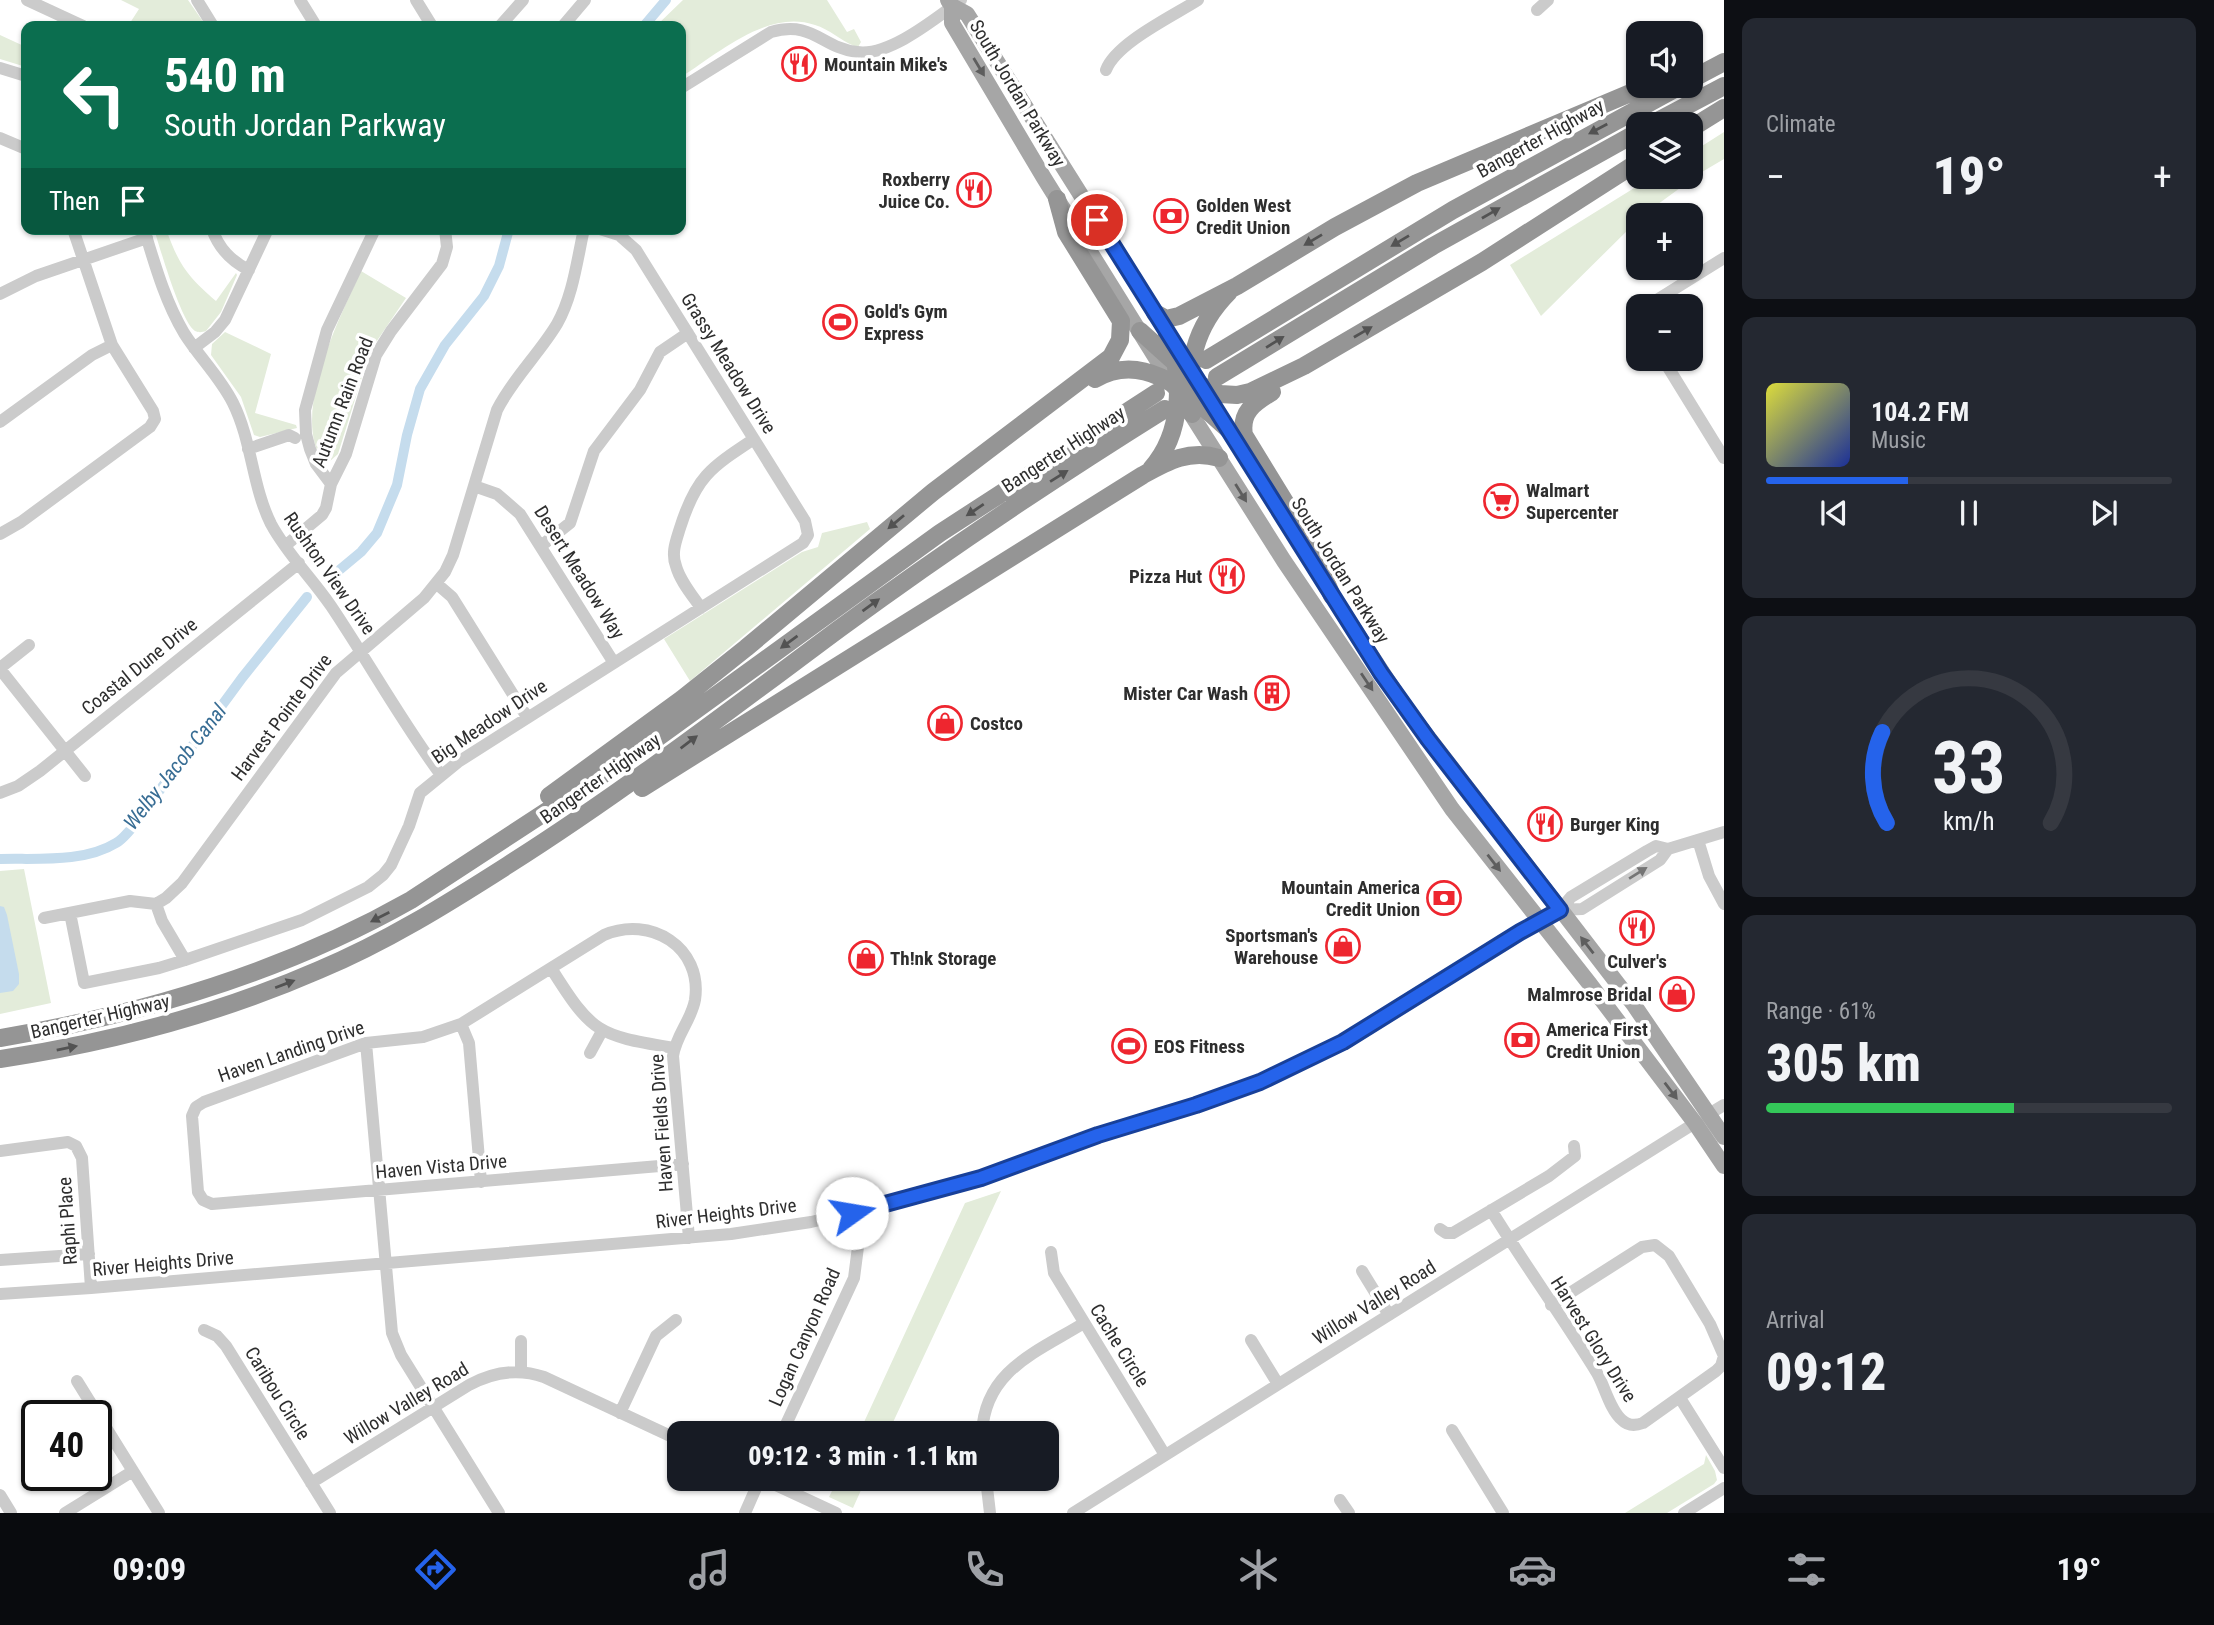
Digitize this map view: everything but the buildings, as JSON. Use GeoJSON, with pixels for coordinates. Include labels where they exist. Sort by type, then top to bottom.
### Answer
{"type":"FeatureCollection","features":[{"type":"Feature","properties":{"kind":"highway"},"geometry":{"type":"LineString","coordinates":[[1703,63],[1724,54]]}},
{"type":"Feature","properties":{"kind":"highway"},"geometry":{"type":"LineString","coordinates":[[1703,73],[1724,62]]}},
{"type":"Feature","properties":{"kind":"highway"},"geometry":{"type":"LineString","coordinates":[[1675,112],[1724,86]]}},
{"type":"Feature","properties":{"kind":"highway"},"geometry":{"type":"LineString","coordinates":[[1155,313],[1166,319],[1175,318],[1237,286],[1335,227],[1417,183],[1626,95]]}},
{"type":"Feature","properties":{"kind":"highway","name":"Bangerter Highway"},"geometry":{"type":"LineString","coordinates":[[1206,360],[1453,210],[1658,98]]}},
{"type":"Feature","properties":{"kind":"highway"},"geometry":{"type":"LineString","coordinates":[[1703,121],[1724,108]]}},
{"type":"Feature","properties":{"kind":"highway"},"geometry":{"type":"LineString","coordinates":[[1217,377],[1421,253],[1626,139]]}},
{"type":"Feature","properties":{"kind":"highway"},"geometry":{"type":"LineString","coordinates":[[1048,407],[1098,377],[1117,370],[1143,371],[1185,386],[1220,394],[1244,394],[1260,389],[1482,262],[1626,170]]}},
{"type":"Feature","properties":{"kind":"highway"},"geometry":{"type":"LineString","coordinates":[[438,882],[682,699],[933,492],[1108,360],[1118,345],[1122,329],[1117,314],[1066,232],[1057,199]]}},
{"type":"Feature","properties":{"kind":"highway"},"geometry":{"type":"LineString","coordinates":[[1143,475],[1162,454],[1171,435],[1201,329],[1237,286]]}},
{"type":"Feature","properties":{"kind":"highway"},"geometry":{"type":"LineString","coordinates":[[1140,331],[1185,386],[1230,431]]}},
{"type":"Feature","properties":{"kind":"highway"},"geometry":{"type":"LineString","coordinates":[[1167,334],[1185,386]]}},
{"type":"Feature","properties":{"kind":"highway"},"geometry":{"type":"LineString","coordinates":[[1304,366],[1251,405],[1243,418],[1243,432],[1312,546],[1332,596]]}},
{"type":"Feature","properties":{"kind":"highway","name":"Bangerter Highway"},"geometry":{"type":"LineString","coordinates":[[0,1038],[132,1011],[230,982],[346,934],[411,900],[642,749],[940,533],[1156,393]]}},
{"type":"Feature","properties":{"kind":"highway","name":"Bangerter Highway"},"geometry":{"type":"LineString","coordinates":[[0,1059],[70,1048],[212,1010],[320,970],[384,939],[491,876],[656,766],[961,541],[1165,409]]}},
{"type":"Feature","properties":{"kind":"highway"},"geometry":{"type":"LineString","coordinates":[[491,876],[693,758],[1143,475],[1187,455],[1205,454],[1219,458]]}},
{"type":"Feature","properties":{"kind":"main road","name":"South Jordan Parkway"},"geometry":{"type":"LineString","coordinates":[[954,2],[952,23],[1140,331]]}},
{"type":"Feature","properties":{"kind":"main road","name":"South Jordan Parkway"},"geometry":{"type":"LineString","coordinates":[[954,2],[967,13],[1167,334]]}},
{"type":"Feature","properties":{"kind":"main road","name":"South Jordan Parkway"},"geometry":{"type":"LineString","coordinates":[[1185,386],[1219,458],[1284,561],[1443,794],[1539,921],[1702,1119],[1724,1137]]}},
{"type":"Feature","properties":{"kind":"main road","name":"South Jordan Parkway"},"geometry":{"type":"LineString","coordinates":[[1230,431],[1332,596],[1405,707],[1634,1005],[1702,1119],[1724,1166]]}},
{"type":"Feature","properties":{"kind":"street"},"geometry":{"type":"LineString","coordinates":[[27,0],[72,21]]}},
{"type":"Feature","properties":{"kind":"street"},"geometry":{"type":"LineString","coordinates":[[197,0],[210,21]]}},
{"type":"Feature","properties":{"kind":"street"},"geometry":{"type":"LineString","coordinates":[[300,0],[313,21]]}},
{"type":"Feature","properties":{"kind":"street"},"geometry":{"type":"LineString","coordinates":[[416,0],[429,21]]}},
{"type":"Feature","properties":{"kind":"street"},"geometry":{"type":"LineString","coordinates":[[504,21],[523,0]]}},
{"type":"Feature","properties":{"kind":"street"},"geometry":{"type":"LineString","coordinates":[[567,21],[585,0]]}},
{"type":"Feature","properties":{"kind":"street"},"geometry":{"type":"LineString","coordinates":[[1106,71],[1109,62],[1121,49],[1198,0]]}},
{"type":"Feature","properties":{"kind":"street"},"geometry":{"type":"LineString","coordinates":[[1537,10],[1548,0]]}},
{"type":"Feature","properties":{"kind":"street"},"geometry":{"type":"LineString","coordinates":[[686,85],[778,30],[802,30],[849,51],[869,52],[894,44],[954,2]]}},
{"type":"Feature","properties":{"kind":"street"},"geometry":{"type":"LineString","coordinates":[[0,68],[21,74]]}},
{"type":"Feature","properties":{"kind":"street"},"geometry":{"type":"LineString","coordinates":[[0,138],[21,147]]}},
{"type":"Feature","properties":{"kind":"street"},"geometry":{"type":"LineString","coordinates":[[0,534],[21,522],[150,427],[155,419],[153,411],[112,345],[75,235]]}},
{"type":"Feature","properties":{"kind":"street"},"geometry":{"type":"LineString","coordinates":[[0,294],[36,276],[143,235]]}},
{"type":"Feature","properties":{"kind":"street","name":"Rushton View Drive"},"geometry":{"type":"LineString","coordinates":[[145,235],[170,306],[194,348],[232,400],[254,448],[265,511],[285,545],[324,595],[441,775]]}},
{"type":"Feature","properties":{"kind":"street"},"geometry":{"type":"LineString","coordinates":[[215,235],[226,254],[236,264],[249,270]]}},
{"type":"Feature","properties":{"kind":"street"},"geometry":{"type":"LineString","coordinates":[[194,348],[220,327],[265,235]]}},
{"type":"Feature","properties":{"kind":"street"},"geometry":{"type":"LineString","coordinates":[[331,484],[300,436],[327,330],[372,235]]}},
{"type":"Feature","properties":{"kind":"street","name":"Autumn Rain Road"},"geometry":{"type":"LineString","coordinates":[[285,545],[324,511],[331,484],[346,454],[376,355],[442,264],[447,247],[446,235]]}},
{"type":"Feature","properties":{"kind":"street","name":"Harvest Pointe Drive"},"geometry":{"type":"LineString","coordinates":[[156,904],[178,888],[331,678],[437,584],[451,561],[501,401],[561,316],[569,295],[583,235]]}},
{"type":"Feature","properties":{"kind":"street","name":"Grassy Meadow Drive"},"geometry":{"type":"LineString","coordinates":[[619,235],[633,246],[688,333],[805,521],[808,535]]}},
{"type":"Feature","properties":{"kind":"street"},"geometry":{"type":"LineString","coordinates":[[1666,294],[1724,258]]}},
{"type":"Feature","properties":{"kind":"street"},"geometry":{"type":"LineString","coordinates":[[541,546],[570,523],[594,451],[640,390],[660,352],[688,333]]}},
{"type":"Feature","properties":{"kind":"street"},"geometry":{"type":"LineString","coordinates":[[0,422],[83,361],[112,345]]}},
{"type":"Feature","properties":{"kind":"street"},"geometry":{"type":"LineString","coordinates":[[1670,371],[1724,458]]}},
{"type":"Feature","properties":{"kind":"street"},"geometry":{"type":"LineString","coordinates":[[254,448],[289,435],[300,436]]}},
{"type":"Feature","properties":{"kind":"street"},"geometry":{"type":"LineString","coordinates":[[701,608],[678,572],[674,559],[675,545],[688,504],[697,486],[709,471],[754,439]]}},
{"type":"Feature","properties":{"kind":"street","name":"Desert Meadow Way"},"geometry":{"type":"LineString","coordinates":[[474,486],[491,491],[510,503],[520,514],[614,663]]}},
{"type":"Feature","properties":{"kind":"street","name":"Big Meadow Drive"},"geometry":{"type":"LineString","coordinates":[[70,913],[84,982],[159,968],[302,920],[374,883],[383,875],[409,826],[420,793],[469,753],[800,546],[808,535]]}},
{"type":"Feature","properties":{"kind":"street","name":"Coastal Dune Drive"},"geometry":{"type":"LineString","coordinates":[[0,793],[18,786],[66,751],[299,563]]}},
{"type":"Feature","properties":{"kind":"street"},"geometry":{"type":"LineString","coordinates":[[437,584],[452,597],[527,717]]}},
{"type":"Feature","properties":{"kind":"street"},"geometry":{"type":"LineString","coordinates":[[29,645],[0,668],[85,776]]}},
{"type":"Feature","properties":{"kind":"street","name":"River Heights Drive"},"geometry":{"type":"LineString","coordinates":[[0,1294],[91,1289],[690,1238],[771,1228],[852,1213],[981,1178],[1098,1135],[1260,1082],[1343,1042],[1560,910],[1572,897],[1656,846],[1668,849],[1724,832]]}},
{"type":"Feature","properties":{"kind":"street"},"geometry":{"type":"LineString","coordinates":[[1698,840],[1709,876],[1724,904]]}},
{"type":"Feature","properties":{"kind":"street"},"geometry":{"type":"LineString","coordinates":[[44,918],[133,901],[156,904],[162,921],[185,960]]}},
{"type":"Feature","properties":{"kind":"street","name":"Haven Fields Drive"},"geometry":{"type":"LineString","coordinates":[[551,968],[598,938],[622,929],[645,929],[668,939],[681,951],[691,966],[695,993],[692,1010],[674,1048],[690,1238]]}},
{"type":"Feature","properties":{"kind":"street"},"geometry":{"type":"LineString","coordinates":[[551,968],[580,1013],[602,1031],[623,1039],[674,1048]]}},
{"type":"Feature","properties":{"kind":"street","name":"Haven Landing Drive"},"geometry":{"type":"LineString","coordinates":[[203,1200],[197,1188],[192,1135],[192,1116],[196,1107],[366,1043],[423,1037],[461,1024],[551,968]]}},
{"type":"Feature","properties":{"kind":"street"},"geometry":{"type":"LineString","coordinates":[[461,1024],[469,1043],[481,1182]]}},
{"type":"Feature","properties":{"kind":"street"},"geometry":{"type":"LineString","coordinates":[[590,1053],[602,1031]]}},
{"type":"Feature","properties":{"kind":"street"},"geometry":{"type":"LineString","coordinates":[[366,1043],[390,1321],[396,1345],[499,1513]]}},
{"type":"Feature","properties":{"kind":"street","name":"Willow Valley Road"},"geometry":{"type":"LineString","coordinates":[[1073,1513],[1724,1105]]}},
{"type":"Feature","properties":{"kind":"street","name":"Raphi Place"},"geometry":{"type":"LineString","coordinates":[[0,1152],[68,1142],[79,1149],[82,1158],[91,1289]]}},
{"type":"Feature","properties":{"kind":"street"},"geometry":{"type":"LineString","coordinates":[[1440,1229],[1453,1233],[1491,1210],[1565,1164],[1575,1156],[1574,1146]]}},
{"type":"Feature","properties":{"kind":"street","name":"Haven Vista Drive"},"geometry":{"type":"LineString","coordinates":[[203,1200],[217,1204],[683,1164]]}},
{"type":"Feature","properties":{"kind":"street","name":"Harvest Glory Drive"},"geometry":{"type":"LineString","coordinates":[[1491,1210],[1595,1370],[1622,1420],[1635,1425],[1643,1423],[1680,1398],[1723,1363]]}},
{"type":"Feature","properties":{"kind":"street","name":"Logan Canyon Road"},"geometry":{"type":"LineString","coordinates":[[788,1421],[854,1278],[858,1247],[852,1213]]}},
{"type":"Feature","properties":{"kind":"street"},"geometry":{"type":"LineString","coordinates":[[1551,1305],[1642,1247],[1655,1245],[1669,1256],[1707,1318],[1723,1352],[1723,1363]]}},
{"type":"Feature","properties":{"kind":"street","name":"Cache Circle"},"geometry":{"type":"LineString","coordinates":[[1051,1252],[1054,1273],[1165,1455]]}},
{"type":"Feature","properties":{"kind":"street"},"geometry":{"type":"LineString","coordinates":[[0,1260],[89,1254]]}},
{"type":"Feature","properties":{"kind":"street"},"geometry":{"type":"LineString","coordinates":[[1362,1271],[1389,1315]]}},
{"type":"Feature","properties":{"kind":"street"},"geometry":{"type":"LineString","coordinates":[[620,1412],[656,1336],[676,1320]]}},
{"type":"Feature","properties":{"kind":"street"},"geometry":{"type":"LineString","coordinates":[[985,1421],[990,1397],[1004,1376],[1017,1364],[1084,1323]]}},
{"type":"Feature","properties":{"kind":"street","name":"Caribou Circle"},"geometry":{"type":"LineString","coordinates":[[204,1330],[217,1336],[226,1346],[330,1513]]}},
{"type":"Feature","properties":{"kind":"street"},"geometry":{"type":"LineString","coordinates":[[1251,1340],[1278,1384]]}},
{"type":"Feature","properties":{"kind":"street"},"geometry":{"type":"LineString","coordinates":[[521,1342],[521,1372]]}},
{"type":"Feature","properties":{"kind":"street","name":"Willow Valley Road"},"geometry":{"type":"LineString","coordinates":[[311,1483],[485,1377],[503,1373],[521,1372],[544,1377],[667,1434]]}},
{"type":"Feature","properties":{"kind":"street"},"geometry":{"type":"LineString","coordinates":[[77,1381],[159,1513]]}},
{"type":"Feature","properties":{"kind":"street"},"geometry":{"type":"LineString","coordinates":[[1680,1398],[1724,1468]]}},
{"type":"Feature","properties":{"kind":"street"},"geometry":{"type":"LineString","coordinates":[[1452,1430],[1499,1511]]}},
{"type":"Feature","properties":{"kind":"street"},"geometry":{"type":"LineString","coordinates":[[65,1513],[133,1471]]}},
{"type":"Feature","properties":{"kind":"street"},"geometry":{"type":"LineString","coordinates":[[1684,1513],[1724,1489]]}},
{"type":"Feature","properties":{"kind":"street"},"geometry":{"type":"LineString","coordinates":[[745,1513],[756,1491]]}},
{"type":"Feature","properties":{"kind":"street"},"geometry":{"type":"LineString","coordinates":[[788,1491],[836,1513]]}},
{"type":"Feature","properties":{"kind":"street"},"geometry":{"type":"LineString","coordinates":[[987,1491],[990,1513]]}},
{"type":"Feature","properties":{"kind":"street"},"geometry":{"type":"LineString","coordinates":[[0,1495],[11,1513]]}},
{"type":"Feature","properties":{"kind":"street"},"geometry":{"type":"LineString","coordinates":[[1340,1500],[1349,1513]]}},
{"type":"Feature","properties":{"kind":"green space"},"geometry":{"type":"Polygon","coordinates":[[[121,0],[188,0],[203,21],[131,21],[139,9],[121,0]]]}},
{"type":"Feature","properties":{"kind":"green space"},"geometry":{"type":"Polygon","coordinates":[[[683,0],[827,0],[847,32],[854,29],[861,42],[858,47],[854,46],[815,25],[779,23],[744,36],[686,74],[686,21],[661,21],[683,0]]]}},
{"type":"Feature","properties":{"kind":"green space"},"geometry":{"type":"Polygon","coordinates":[[[0,35],[21,45],[21,65],[0,59],[0,35]]]}},
{"type":"Feature","properties":{"kind":"green space"},"geometry":{"type":"Polygon","coordinates":[[[1724,132],[1724,159],[1703,171],[1703,145],[1724,132]]]}},
{"type":"Feature","properties":{"kind":"green space"},"geometry":{"type":"Polygon","coordinates":[[[1633,189],[1679,189],[1659,203],[1626,203],[1626,232],[1541,316],[1510,265],[1633,189]]]}},
{"type":"Feature","properties":{"kind":"green space"},"geometry":{"type":"Polygon","coordinates":[[[156,235],[168,235],[185,269],[216,301],[236,273],[237,275],[221,312],[206,331],[200,332],[189,325],[156,235]]]}},
{"type":"Feature","properties":{"kind":"green space"},"geometry":{"type":"Polygon","coordinates":[[[361,271],[406,298],[370,351],[338,454],[329,462],[323,461],[314,442],[312,418],[315,393],[331,339],[361,271]]]}},
{"type":"Feature","properties":{"kind":"green space"},"geometry":{"type":"Polygon","coordinates":[[[225,332],[271,354],[255,413],[296,425],[297,428],[260,437],[254,435],[241,397],[211,355],[212,344],[225,332]]]}},
{"type":"Feature","properties":{"kind":"green space"},"geometry":{"type":"Polygon","coordinates":[[[867,522],[870,529],[690,681],[664,639],[802,552],[818,547],[822,533],[867,522]]]}},
{"type":"Feature","properties":{"kind":"green space"},"geometry":{"type":"Polygon","coordinates":[[[24,869],[51,1003],[0,1014],[0,871],[24,869]]]}},
{"type":"Feature","properties":{"kind":"green space"},"geometry":{"type":"Polygon","coordinates":[[[1001,1191],[894,1421],[865,1421],[965,1203],[1001,1191]]]}},
{"type":"Feature","properties":{"kind":"green space"},"geometry":{"type":"Polygon","coordinates":[[[1706,1455],[1715,1471],[1717,1480],[1714,1484],[1667,1513],[1625,1513],[1704,1464],[1706,1455]]]}},
{"type":"Feature","properties":{"kind":"green space"},"geometry":{"type":"Polygon","coordinates":[[[832,1491],[861,1491],[853,1508],[829,1497],[832,1491]]]}},
{"type":"Feature","properties":{"kind":"water"},"geometry":{"type":"Polygon","coordinates":[[[0,906],[4,907],[7,915],[19,984],[13,991],[0,993],[0,906]]]}},
{"type":"Feature","properties":{"kind":"waterway","name":"Welby Jacob Canal"},"geometry":{"type":"LineString","coordinates":[[648,21],[666,0]]}},
{"type":"Feature","properties":{"kind":"waterway","name":"Welby Jacob Canal"},"geometry":{"type":"LineString","coordinates":[[331,577],[361,552],[377,533],[397,485],[420,389],[445,345],[484,296],[499,266],[507,235]]}},
{"type":"Feature","properties":{"kind":"waterway","name":"Welby Jacob Canal"},"geometry":{"type":"LineString","coordinates":[[0,859],[75,857],[103,849],[120,840],[132,828],[242,678],[307,597]]}},
{"type":"Feature","properties":{"kind":"place","name":"Mountain Mike's"},"geometry":{"type":"Point","coordinates":[799,64]}},
{"type":"Feature","properties":{"kind":"place","name":"Roxberry Juice Co."},"geometry":{"type":"Point","coordinates":[974,190]}},
{"type":"Feature","properties":{"kind":"place","name":"Golden West Credit Union"},"geometry":{"type":"Point","coordinates":[1171,216]}},
{"type":"Feature","properties":{"kind":"place","name":"Gold's Gym Express"},"geometry":{"type":"Point","coordinates":[840,322]}},
{"type":"Feature","properties":{"kind":"place","name":"Walmart Supercenter"},"geometry":{"type":"Point","coordinates":[1501,501]}},
{"type":"Feature","properties":{"kind":"place","name":"Pizza Hut"},"geometry":{"type":"Point","coordinates":[1227,576]}},
{"type":"Feature","properties":{"kind":"place","name":"Mister Car Wash"},"geometry":{"type":"Point","coordinates":[1272,693]}},
{"type":"Feature","properties":{"kind":"place","name":"Costco"},"geometry":{"type":"Point","coordinates":[945,723]}},
{"type":"Feature","properties":{"kind":"place","name":"Burger King"},"geometry":{"type":"Point","coordinates":[1545,824]}},
{"type":"Feature","properties":{"kind":"place","name":"Mountain America Credit Union"},"geometry":{"type":"Point","coordinates":[1444,898]}},
{"type":"Feature","properties":{"kind":"place","name":"Culver's"},"geometry":{"type":"Point","coordinates":[1637,928]}},
{"type":"Feature","properties":{"kind":"place","name":"Sportsman's Warehouse"},"geometry":{"type":"Point","coordinates":[1343,946]}},
{"type":"Feature","properties":{"kind":"place","name":"Th!nk Storage"},"geometry":{"type":"Point","coordinates":[866,958]}},
{"type":"Feature","properties":{"kind":"place","name":"Malmrose Bridal"},"geometry":{"type":"Point","coordinates":[1677,994]}},
{"type":"Feature","properties":{"kind":"place","name":"America First Credit Union"},"geometry":{"type":"Point","coordinates":[1522,1040]}},
{"type":"Feature","properties":{"kind":"place","name":"EOS Fitness"},"geometry":{"type":"Point","coordinates":[1129,1046]}},
{"type":"Feature","properties":{"kind":"route"},"geometry":{"type":"LineString","coordinates":[[852,1213],[951,1188],[1098,1135],[1218,1098],[1260,1082],[1343,1042],[1560,910],[1393,691],[1097,220]]}}]}
